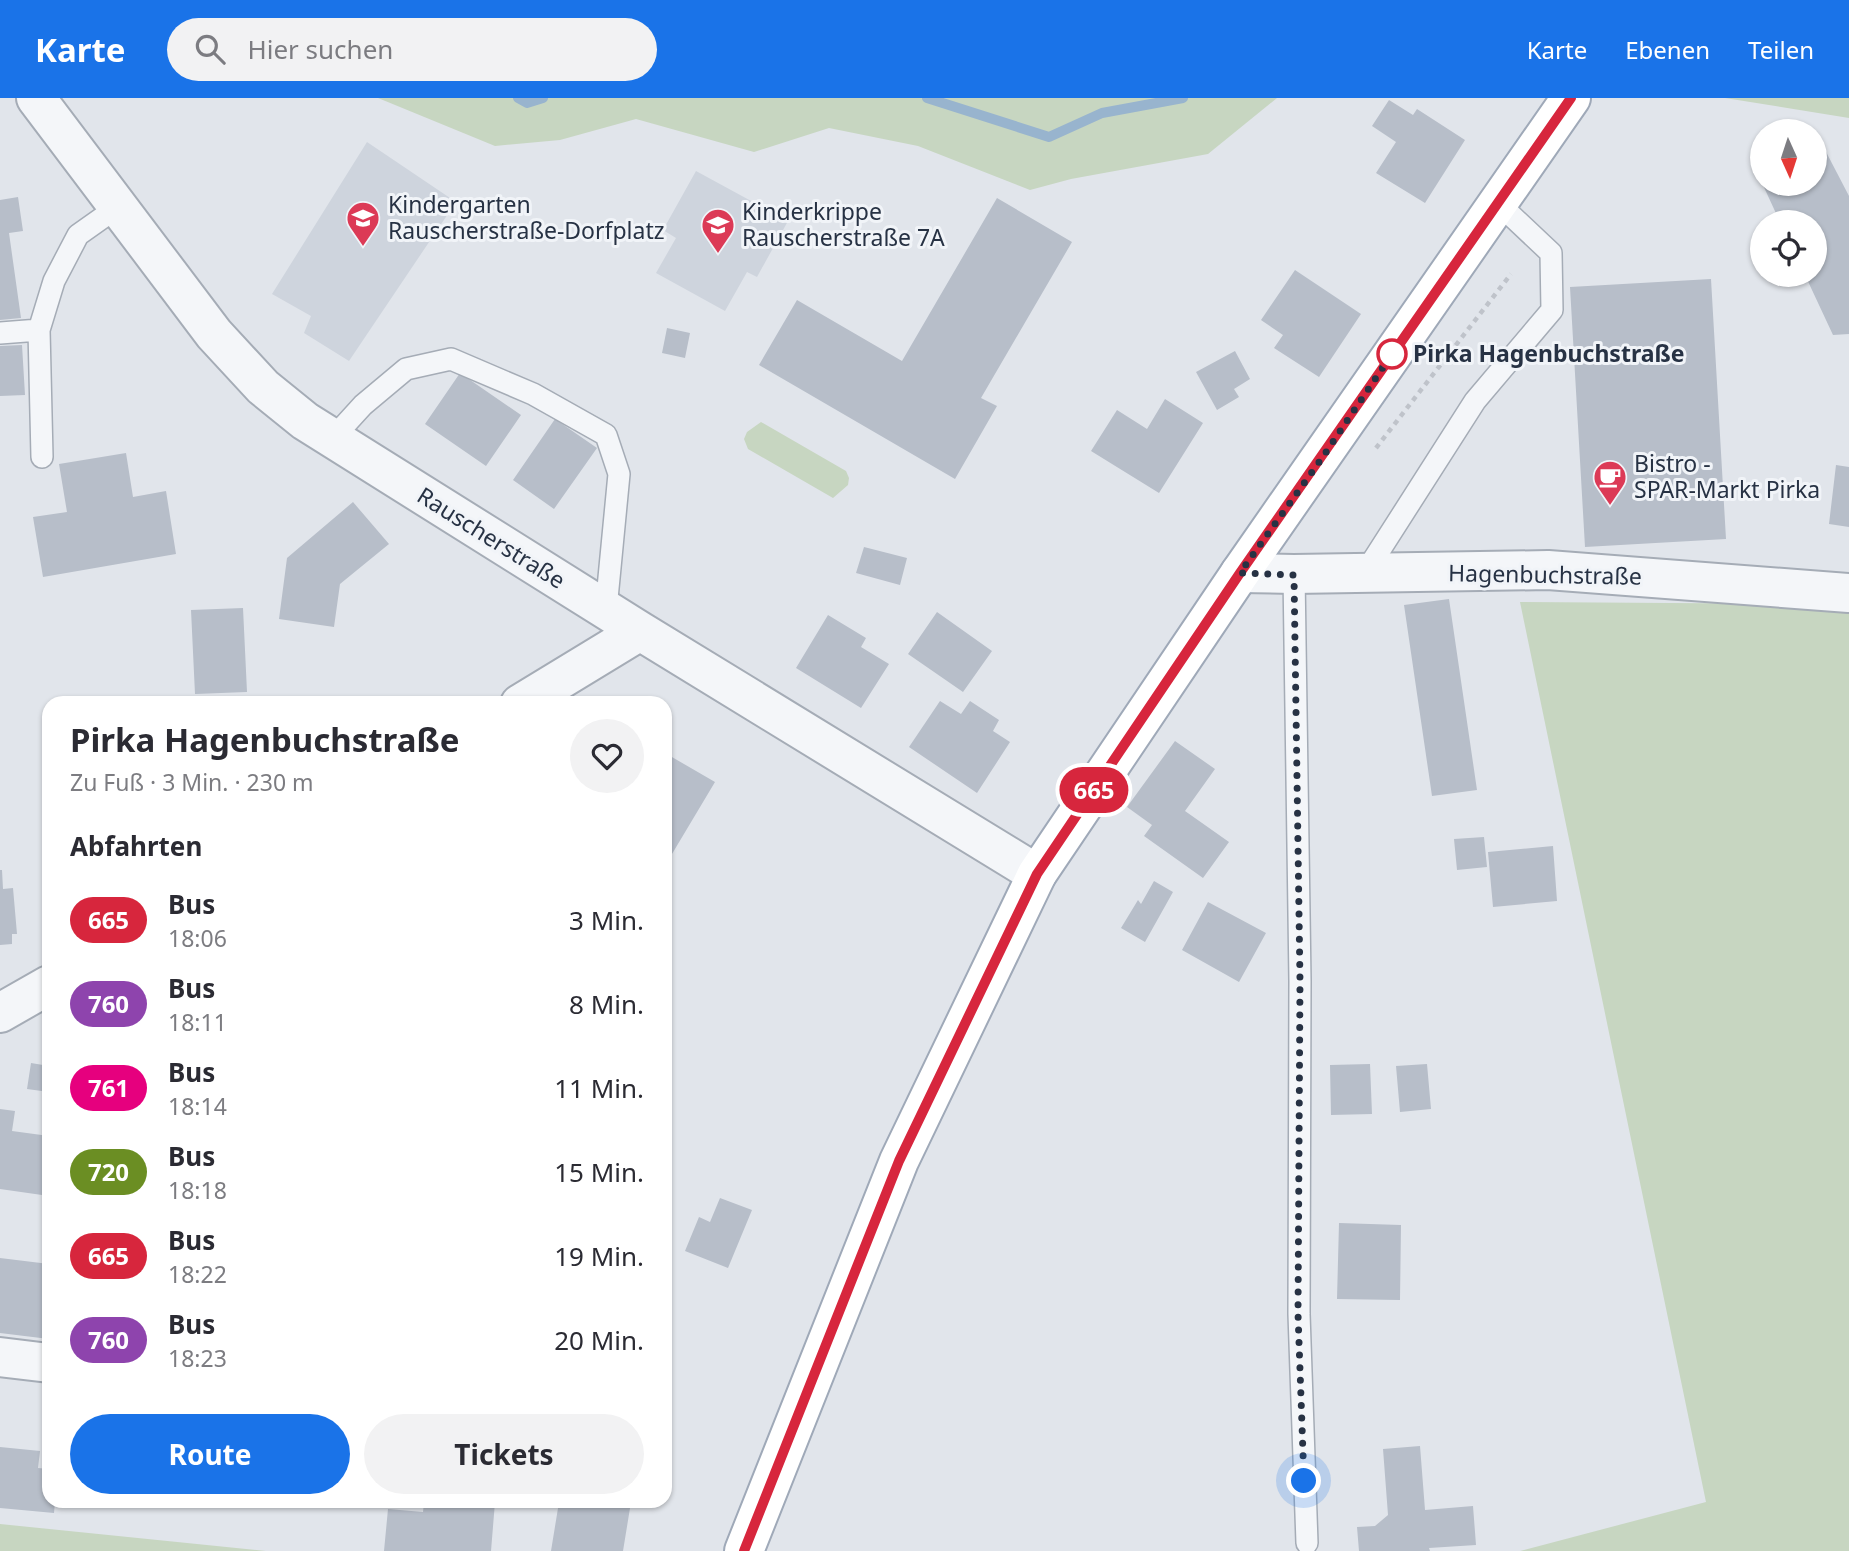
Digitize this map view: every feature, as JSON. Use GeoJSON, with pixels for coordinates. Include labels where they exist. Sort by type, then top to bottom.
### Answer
{"type":"FeatureCollection","features":[{"type":"Feature","properties":{"kind":"main road"},"geometry":{"type":"LineString","coordinates":[[744,1551],[899,1161],[1037,874],[1403,336],[1571,98]]}},
{"type":"Feature","properties":{"kind":"street","name":"Rauscherstraße"},"geometry":{"type":"LineString","coordinates":[[36,98],[214,334],[263,387],[305,421],[640,631],[1037,874]]}},
{"type":"Feature","properties":{"kind":"street","name":"Hagenbuchstraße"},"geometry":{"type":"LineString","coordinates":[[1240,573],[1294,575],[1548,570],[1849,593]]}},
{"type":"Feature","properties":{"kind":"street"},"geometry":{"type":"LineString","coordinates":[[533,696],[640,631]]}},
{"type":"Feature","properties":{"kind":"street"},"geometry":{"type":"LineString","coordinates":[[0,1013],[42,989]]}},
{"type":"Feature","properties":{"kind":"street"},"geometry":{"type":"LineString","coordinates":[[0,1357],[42,1362]]}},
{"type":"Feature","properties":{"kind":"lane"},"geometry":{"type":"LineString","coordinates":[[1365,573],[1475,401],[1552,310],[1551,253],[1497,202]]}},
{"type":"Feature","properties":{"kind":"lane"},"geometry":{"type":"LineString","coordinates":[[42,457],[39,330],[54,281],[78,235],[119,206]]}},
{"type":"Feature","properties":{"kind":"lane"},"geometry":{"type":"LineString","coordinates":[[0,333],[39,330]]}},
{"type":"Feature","properties":{"kind":"lane"},"geometry":{"type":"LineString","coordinates":[[332,439],[363,405],[407,369],[451,359],[533,394],[606,435],[619,474],[606,609]]}},
{"type":"Feature","properties":{"kind":"lane"},"geometry":{"type":"LineString","coordinates":[[1294,575],[1300,981],[1298,1314],[1307,1544]]}},
{"type":"Feature","properties":{"kind":"path"},"geometry":{"type":"LineString","coordinates":[[1368,459],[1511,274]]}},
{"type":"Feature","properties":{"kind":"shaded area","name":"Kindergarten Rauscherstraße-Dorfplatz"},"geometry":{"type":"Polygon","coordinates":[[[367,142],[456,202],[349,361],[304,333],[311,316],[272,294],[367,142]]]}},
{"type":"Feature","properties":{"kind":"shaded area","name":"Kinderkrippe Rauscherstraße 7A"},"geometry":{"type":"Polygon","coordinates":[[[696,171],[788,221],[757,277],[747,272],[725,311],[656,273],[676,238],[663,230],[696,171]]]}},
{"type":"Feature","properties":{"kind":"green space"},"geometry":{"type":"Polygon","coordinates":[[[378,98],[1277,98],[1208,154],[1071,179],[1030,190],[918,146],[829,128],[754,152],[636,119],[560,140],[495,146],[378,98]]]}},
{"type":"Feature","properties":{"kind":"green space"},"geometry":{"type":"Polygon","coordinates":[[[1725,98],[1849,98],[1849,118],[1725,98]]]}},
{"type":"Feature","properties":{"kind":"green space"},"geometry":{"type":"Polygon","coordinates":[[[761,422],[846,471],[848,485],[833,498],[748,449],[744,439],[747,432],[761,422]]]}},
{"type":"Feature","properties":{"kind":"green space"},"geometry":{"type":"Polygon","coordinates":[[[1520,602],[1808,604],[1849,609],[1849,1551],[1520,1551],[1706,1502],[1520,602]]]}},
{"type":"Feature","properties":{"kind":"green space"},"geometry":{"type":"Polygon","coordinates":[[[0,1524],[266,1551],[0,1551],[0,1524]]]}},
{"type":"Feature","properties":{"kind":"building"},"geometry":{"type":"Polygon","coordinates":[[[1389,100],[1413,115],[1417,109],[1465,140],[1425,203],[1376,173],[1396,142],[1372,126],[1389,100]]]}},
{"type":"Feature","properties":{"kind":"building"},"geometry":{"type":"Polygon","coordinates":[[[1827,154],[1849,196],[1849,334],[1833,335],[1811,287],[1827,287],[1827,210],[1774,210],[1768,196],[1827,196],[1827,154]]]}},
{"type":"Feature","properties":{"kind":"building"},"geometry":{"type":"Polygon","coordinates":[[[18,197],[23,231],[9,233],[21,318],[0,320],[0,200],[18,197]]]}},
{"type":"Feature","properties":{"kind":"building"},"geometry":{"type":"Polygon","coordinates":[[[997,198],[1072,242],[981,398],[997,406],[955,479],[759,365],[797,300],[902,361],[997,198]]]}},
{"type":"Feature","properties":{"kind":"building"},"geometry":{"type":"Polygon","coordinates":[[[1295,270],[1361,314],[1319,377],[1274,348],[1283,335],[1261,320],[1295,270]]]}},
{"type":"Feature","properties":{"kind":"building"},"geometry":{"type":"Polygon","coordinates":[[[1711,279],[1726,539],[1585,547],[1570,287],[1711,279]]]}},
{"type":"Feature","properties":{"kind":"building"},"geometry":{"type":"Polygon","coordinates":[[[667,328],[690,333],[685,358],[662,353],[667,328]]]}},
{"type":"Feature","properties":{"kind":"building"},"geometry":{"type":"Polygon","coordinates":[[[22,345],[25,395],[0,396],[0,346],[22,345]]]}},
{"type":"Feature","properties":{"kind":"building"},"geometry":{"type":"Polygon","coordinates":[[[1235,351],[1250,379],[1234,389],[1239,397],[1217,410],[1196,372],[1235,351]]]}},
{"type":"Feature","properties":{"kind":"building"},"geometry":{"type":"Polygon","coordinates":[[[460,373],[521,415],[486,466],[425,424],[460,373]]]}},
{"type":"Feature","properties":{"kind":"building"},"geometry":{"type":"Polygon","coordinates":[[[1165,399],[1203,423],[1159,493],[1091,451],[1117,410],[1147,429],[1165,399]]]}},
{"type":"Feature","properties":{"kind":"building"},"geometry":{"type":"Polygon","coordinates":[[[555,419],[597,448],[554,509],[513,480],[555,419]]]}},
{"type":"Feature","properties":{"kind":"building"},"geometry":{"type":"Polygon","coordinates":[[[126,453],[133,497],[166,491],[176,554],[43,577],[33,517],[67,512],[59,464],[126,453]]]}},
{"type":"Feature","properties":{"kind":"building"},"geometry":{"type":"Polygon","coordinates":[[[1836,465],[1849,467],[1849,527],[1829,524],[1836,465]]]}},
{"type":"Feature","properties":{"kind":"building"},"geometry":{"type":"Polygon","coordinates":[[[353,502],[389,544],[340,584],[334,627],[279,619],[287,558],[353,502]]]}},
{"type":"Feature","properties":{"kind":"building"},"geometry":{"type":"Polygon","coordinates":[[[864,547],[907,558],[900,585],[856,573],[864,547]]]}},
{"type":"Feature","properties":{"kind":"building"},"geometry":{"type":"Polygon","coordinates":[[[1449,599],[1477,790],[1432,796],[1404,605],[1449,599]]]}},
{"type":"Feature","properties":{"kind":"building"},"geometry":{"type":"Polygon","coordinates":[[[243,608],[247,692],[195,694],[191,610],[243,608]]]}},
{"type":"Feature","properties":{"kind":"building"},"geometry":{"type":"Polygon","coordinates":[[[937,612],[992,651],[963,692],[908,654],[937,612]]]}},
{"type":"Feature","properties":{"kind":"building"},"geometry":{"type":"Polygon","coordinates":[[[828,615],[866,638],[861,647],[889,664],[861,708],[796,668],[828,615]]]}},
{"type":"Feature","properties":{"kind":"building"},"geometry":{"type":"Polygon","coordinates":[[[940,701],[961,714],[970,701],[999,720],[993,731],[1010,742],[977,793],[909,747],[940,701]]]}},
{"type":"Feature","properties":{"kind":"building"},"geometry":{"type":"Polygon","coordinates":[[[1175,741],[1215,769],[1185,811],[1229,842],[1203,878],[1144,836],[1152,825],[1127,807],[1175,741]]]}},
{"type":"Feature","properties":{"kind":"building"},"geometry":{"type":"Polygon","coordinates":[[[672,757],[715,782],[672,854],[672,757]]]}},
{"type":"Feature","properties":{"kind":"building"},"geometry":{"type":"Polygon","coordinates":[[[1484,837],[1487,867],[1457,870],[1454,839],[1484,837]]]}},
{"type":"Feature","properties":{"kind":"building"},"geometry":{"type":"Polygon","coordinates":[[[1553,846],[1557,901],[1493,907],[1488,852],[1553,846]]]}},
{"type":"Feature","properties":{"kind":"building"},"geometry":{"type":"Polygon","coordinates":[[[0,870],[3,889],[13,888],[17,934],[12,934],[12,944],[0,945],[0,870]]]}},
{"type":"Feature","properties":{"kind":"building"},"geometry":{"type":"Polygon","coordinates":[[[1154,881],[1173,892],[1145,942],[1121,928],[1138,900],[1141,904],[1154,881]]]}},
{"type":"Feature","properties":{"kind":"building"},"geometry":{"type":"Polygon","coordinates":[[[1208,902],[1266,933],[1239,982],[1182,950],[1208,902]]]}},
{"type":"Feature","properties":{"kind":"building"},"geometry":{"type":"Polygon","coordinates":[[[31,1063],[42,1065],[42,1091],[27,1089],[31,1063]]]}},
{"type":"Feature","properties":{"kind":"building"},"geometry":{"type":"Polygon","coordinates":[[[1370,1064],[1372,1114],[1331,1115],[1330,1065],[1370,1064]]]}},
{"type":"Feature","properties":{"kind":"building"},"geometry":{"type":"Polygon","coordinates":[[[1427,1064],[1431,1109],[1400,1112],[1396,1066],[1427,1064]]]}},
{"type":"Feature","properties":{"kind":"building"},"geometry":{"type":"Polygon","coordinates":[[[0,1109],[15,1111],[12,1131],[42,1135],[42,1195],[0,1189],[0,1109]]]}},
{"type":"Feature","properties":{"kind":"building"},"geometry":{"type":"Polygon","coordinates":[[[720,1198],[752,1210],[728,1268],[685,1251],[699,1217],[710,1222],[720,1198]]]}},
{"type":"Feature","properties":{"kind":"building"},"geometry":{"type":"Polygon","coordinates":[[[1339,1223],[1401,1225],[1400,1300],[1337,1299],[1339,1223]]]}},
{"type":"Feature","properties":{"kind":"building"},"geometry":{"type":"Polygon","coordinates":[[[0,1258],[42,1263],[42,1338],[0,1333],[0,1258]]]}},
{"type":"Feature","properties":{"kind":"building"},"geometry":{"type":"Polygon","coordinates":[[[1420,1446],[1425,1510],[1473,1506],[1476,1545],[1429,1548],[1430,1551],[1359,1551],[1357,1527],[1375,1526],[1388,1515],[1383,1449],[1420,1446]]]}},
{"type":"Feature","properties":{"kind":"building"},"geometry":{"type":"Polygon","coordinates":[[[0,1447],[40,1451],[38,1468],[42,1468],[42,1508],[54,1508],[54,1513],[0,1508],[0,1447]]]}},
{"type":"Feature","properties":{"kind":"building"},"geometry":{"type":"Polygon","coordinates":[[[423,1508],[495,1508],[491,1551],[384,1551],[388,1509],[423,1512],[423,1508]]]}},
{"type":"Feature","properties":{"kind":"building"},"geometry":{"type":"Polygon","coordinates":[[[558,1508],[630,1508],[623,1551],[551,1551],[558,1508]]]}},
{"type":"Feature","properties":{"kind":"waterway"},"geometry":{"type":"LineString","coordinates":[[518,98],[527,103],[543,98]]}},
{"type":"Feature","properties":{"kind":"waterway"},"geometry":{"type":"LineString","coordinates":[[927,98],[1049,137],[1102,113],[1183,98]]}},
{"type":"Feature","properties":{"kind":"bus line","name":"665"},"geometry":{"type":"LineString","coordinates":[[744,1551],[899,1161],[1037,874],[1403,336],[1571,98]]}},
{"type":"Feature","properties":{"kind":"place","name":"Kindergarten Rauscherstraße-Dorfplatz"},"geometry":{"type":"Point","coordinates":[363,248]}},
{"type":"Feature","properties":{"kind":"place","name":"Kinderkrippe Rauscherstraße 7A"},"geometry":{"type":"Point","coordinates":[718,255]}},
{"type":"Feature","properties":{"kind":"place","name":"Pirka Hagenbuchstraße"},"geometry":{"type":"Point","coordinates":[1392,354]}},
{"type":"Feature","properties":{"kind":"place","name":"Bistro - SPAR-Markt Pirka"},"geometry":{"type":"Point","coordinates":[1610,507]}},
{"type":"Feature","properties":{"kind":"route"},"geometry":{"type":"LineString","coordinates":[[1304,1481],[1298,1314],[1300,981],[1294,575],[1240,573],[1392,354]]}}]}
